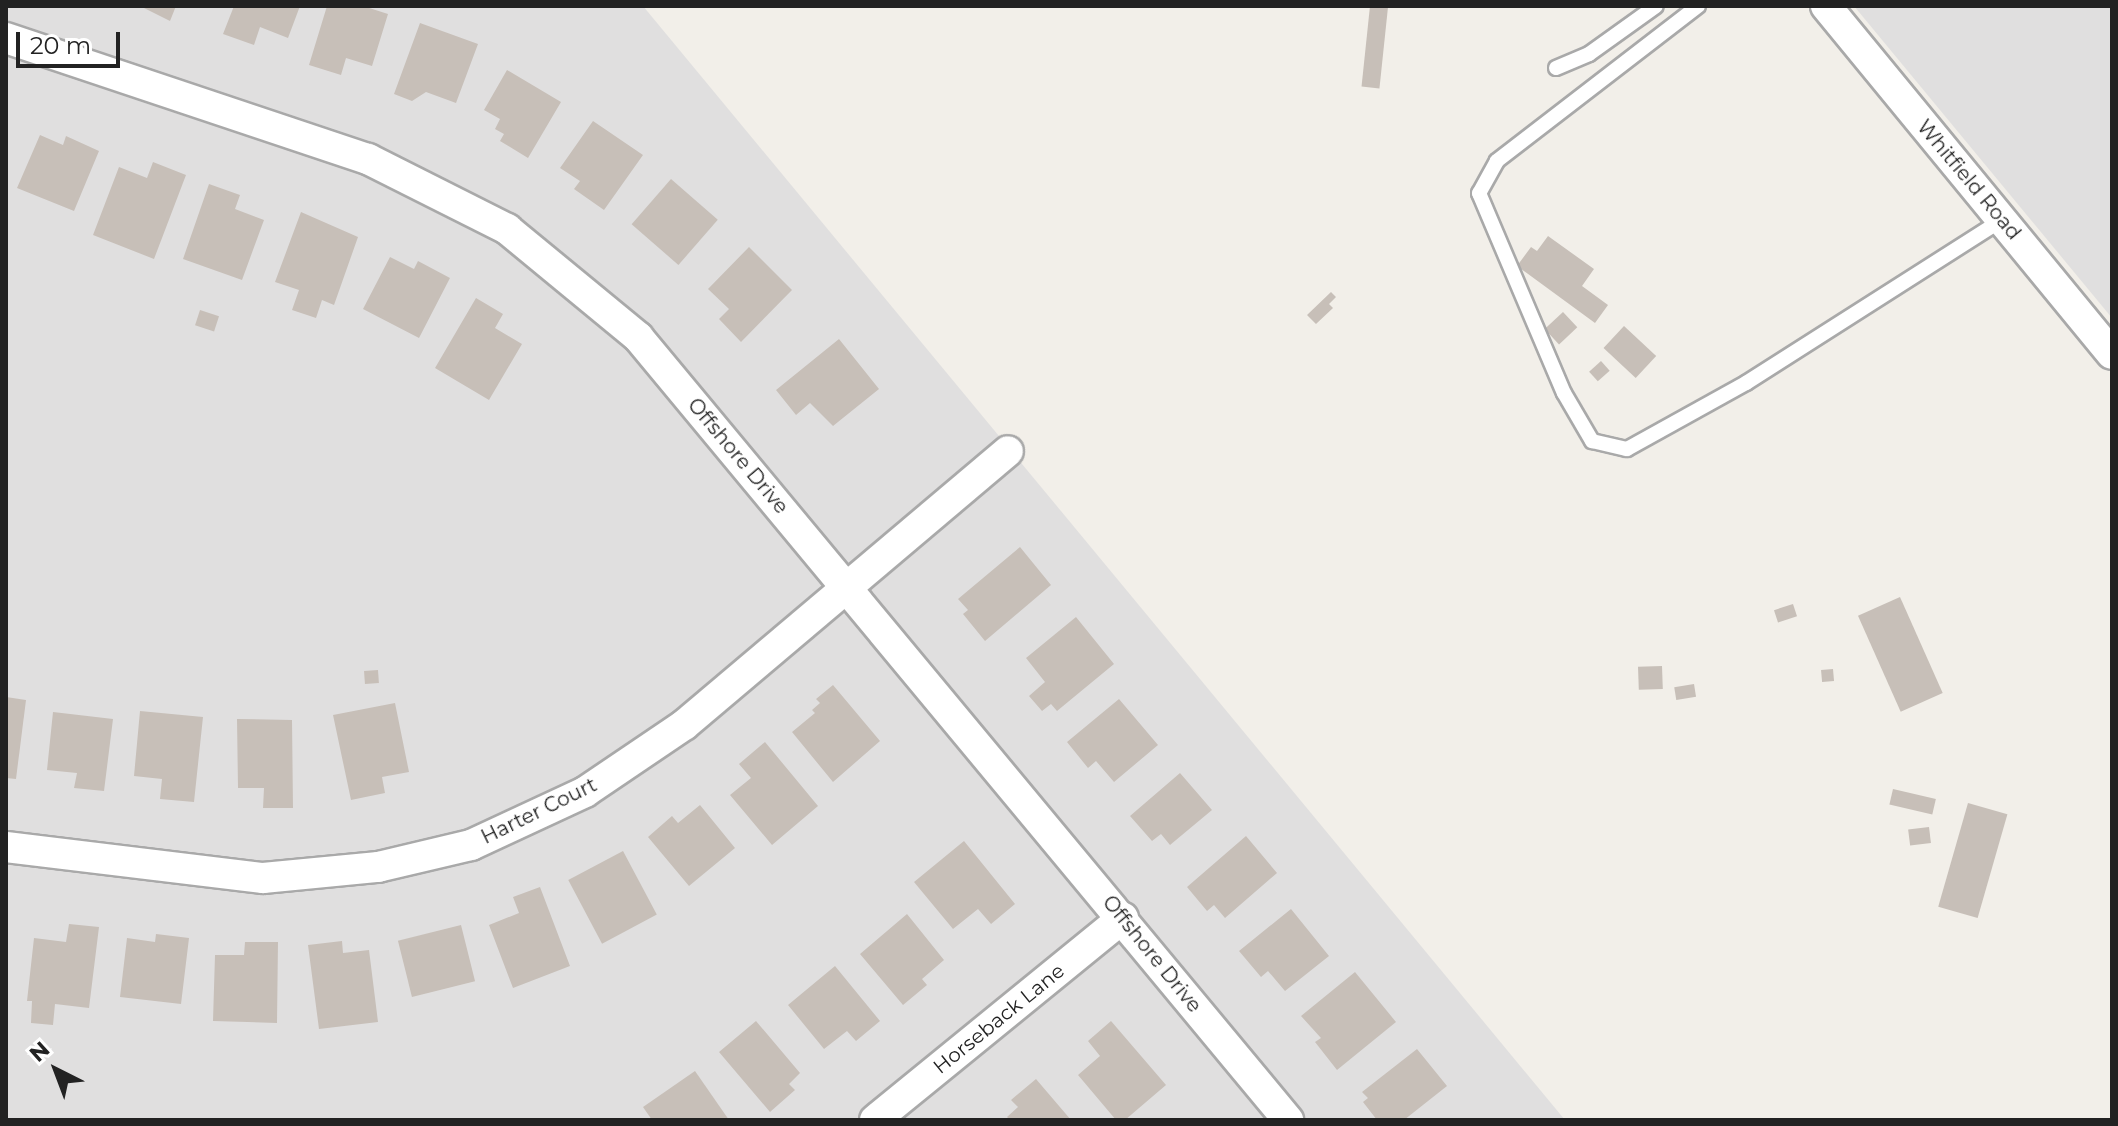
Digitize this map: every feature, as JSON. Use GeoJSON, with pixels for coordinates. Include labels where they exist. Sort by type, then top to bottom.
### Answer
{"type":"FeatureCollection","features":[{"type":"Feature","properties":{"kind":"street","name":"Whitfield Road"},"geometry":{"type":"LineString","coordinates":[[1826,6],[2112,354]]}},
{"type":"Feature","properties":{"kind":"street","name":"Offshore Drive"},"geometry":{"type":"LineString","coordinates":[[6,38],[368,159],[507,229],[638,337],[849,586],[1288,1120]]}},
{"type":"Feature","properties":{"kind":"street","name":"Harter Court"},"geometry":{"type":"LineString","coordinates":[[6,847],[263,878],[378,867],[471,845],[585,792],[672,733],[1008,451]]}},
{"type":"Feature","properties":{"kind":"street","name":"Horseback Lane"},"geometry":{"type":"LineString","coordinates":[[875,1120],[1123,918]]}},
{"type":"Feature","properties":{"kind":"lane"},"geometry":{"type":"LineString","coordinates":[[1556,68],[1589,54],[1656,6]]}},
{"type":"Feature","properties":{"kind":"lane"},"geometry":{"type":"LineString","coordinates":[[1698,6],[1497,161],[1479,193],[1564,393],[1592,441],[1627,449],[1746,383],[2002,220]]}},
{"type":"Feature","properties":{"kind":"shaded area"},"geometry":{"type":"Polygon","coordinates":[[[6,6],[643,6],[1565,1120],[6,1120],[6,6]]]}},
{"type":"Feature","properties":{"kind":"shaded area"},"geometry":{"type":"Polygon","coordinates":[[[1854,6],[2112,6],[2112,318],[1854,6]]]}},
{"type":"Feature","properties":{"kind":"building"},"geometry":{"type":"Polygon","coordinates":[[[140,6],[176,6],[170,21],[140,6]]]}},
{"type":"Feature","properties":{"kind":"building"},"geometry":{"type":"Polygon","coordinates":[[[234,6],[300,6],[288,38],[260,27],[254,45],[223,34],[234,6]]]}},
{"type":"Feature","properties":{"kind":"building"},"geometry":{"type":"Polygon","coordinates":[[[327,6],[363,6],[388,14],[372,66],[346,58],[341,75],[309,65],[327,6]]]}},
{"type":"Feature","properties":{"kind":"building"},"geometry":{"type":"Polygon","coordinates":[[[1370,6],[1388,8],[1379,88],[1362,87],[1370,6]]]}},
{"type":"Feature","properties":{"kind":"building"},"geometry":{"type":"Polygon","coordinates":[[[420,23],[478,44],[456,103],[426,92],[412,101],[394,94],[420,23]]]}},
{"type":"Feature","properties":{"kind":"building"},"geometry":{"type":"Polygon","coordinates":[[[507,70],[561,102],[528,158],[500,141],[504,134],[495,129],[500,119],[484,110],[507,70]]]}},
{"type":"Feature","properties":{"kind":"building"},"geometry":{"type":"Polygon","coordinates":[[[593,121],[643,155],[604,210],[574,189],[580,181],[560,168],[593,121]]]}},
{"type":"Feature","properties":{"kind":"building"},"geometry":{"type":"Polygon","coordinates":[[[40,135],[63,145],[66,136],[99,151],[74,211],[17,188],[40,135]]]}},
{"type":"Feature","properties":{"kind":"building"},"geometry":{"type":"Polygon","coordinates":[[[153,162],[186,175],[154,259],[93,235],[119,167],[147,178],[153,162]]]}},
{"type":"Feature","properties":{"kind":"building"},"geometry":{"type":"Polygon","coordinates":[[[671,179],[718,220],[678,265],[632,224],[671,179]]]}},
{"type":"Feature","properties":{"kind":"building"},"geometry":{"type":"Polygon","coordinates":[[[209,184],[240,195],[235,209],[264,220],[242,280],[183,259],[209,184]]]}},
{"type":"Feature","properties":{"kind":"building"},"geometry":{"type":"Polygon","coordinates":[[[301,212],[358,237],[334,305],[322,300],[316,318],[292,310],[299,290],[275,282],[301,212]]]}},
{"type":"Feature","properties":{"kind":"building"},"geometry":{"type":"Polygon","coordinates":[[[1548,236],[1594,269],[1582,286],[1608,305],[1595,323],[1517,266],[1531,247],[1537,251],[1548,236]]]}},
{"type":"Feature","properties":{"kind":"building"},"geometry":{"type":"Polygon","coordinates":[[[749,247],[792,290],[741,342],[719,319],[729,309],[708,289],[749,247]]]}},
{"type":"Feature","properties":{"kind":"building"},"geometry":{"type":"Polygon","coordinates":[[[390,257],[414,269],[418,261],[450,278],[419,338],[363,309],[390,257]]]}},
{"type":"Feature","properties":{"kind":"building"},"geometry":{"type":"Polygon","coordinates":[[[1331,292],[1336,297],[1329,304],[1333,308],[1316,324],[1307,315],[1331,292]]]}},
{"type":"Feature","properties":{"kind":"building"},"geometry":{"type":"Polygon","coordinates":[[[476,298],[503,314],[495,328],[522,344],[489,400],[435,368],[476,298]]]}},
{"type":"Feature","properties":{"kind":"building"},"geometry":{"type":"Polygon","coordinates":[[[200,310],[219,316],[214,331],[195,325],[200,310]]]}},
{"type":"Feature","properties":{"kind":"building"},"geometry":{"type":"Polygon","coordinates":[[[1563,312],[1577,327],[1559,344],[1545,329],[1563,312]]]}},
{"type":"Feature","properties":{"kind":"building"},"geometry":{"type":"Polygon","coordinates":[[[1624,326],[1656,356],[1636,378],[1604,348],[1624,326]]]}},
{"type":"Feature","properties":{"kind":"building"},"geometry":{"type":"Polygon","coordinates":[[[839,339],[879,389],[833,426],[810,403],[796,415],[776,390],[839,339]]]}},
{"type":"Feature","properties":{"kind":"building"},"geometry":{"type":"Polygon","coordinates":[[[1601,361],[1610,371],[1598,381],[1589,372],[1601,361]]]}},
{"type":"Feature","properties":{"kind":"building"},"geometry":{"type":"Polygon","coordinates":[[[1020,547],[1051,585],[985,641],[963,614],[968,610],[958,599],[1020,547]]]}},
{"type":"Feature","properties":{"kind":"building"},"geometry":{"type":"Polygon","coordinates":[[[1900,597],[1943,693],[1901,712],[1858,616],[1900,597]]]}},
{"type":"Feature","properties":{"kind":"building"},"geometry":{"type":"Polygon","coordinates":[[[1793,604],[1797,616],[1778,623],[1774,610],[1793,604]]]}},
{"type":"Feature","properties":{"kind":"building"},"geometry":{"type":"Polygon","coordinates":[[[1076,617],[1114,664],[1057,711],[1051,704],[1042,711],[1029,696],[1045,682],[1026,658],[1076,617]]]}},
{"type":"Feature","properties":{"kind":"building"},"geometry":{"type":"Polygon","coordinates":[[[1662,666],[1663,689],[1639,690],[1638,667],[1662,666]]]}},
{"type":"Feature","properties":{"kind":"building"},"geometry":{"type":"Polygon","coordinates":[[[1833,669],[1834,681],[1822,682],[1821,670],[1833,669]]]}},
{"type":"Feature","properties":{"kind":"building"},"geometry":{"type":"Polygon","coordinates":[[[378,670],[379,683],[365,684],[364,671],[378,670]]]}},
{"type":"Feature","properties":{"kind":"building"},"geometry":{"type":"Polygon","coordinates":[[[1694,684],[1696,697],[1676,700],[1674,687],[1694,684]]]}},
{"type":"Feature","properties":{"kind":"building"},"geometry":{"type":"Polygon","coordinates":[[[833,685],[880,741],[833,782],[792,732],[815,713],[812,710],[820,703],[816,699],[833,685]]]}},
{"type":"Feature","properties":{"kind":"building"},"geometry":{"type":"Polygon","coordinates":[[[6,697],[26,700],[16,779],[6,778],[6,697]]]}},
{"type":"Feature","properties":{"kind":"building"},"geometry":{"type":"Polygon","coordinates":[[[1119,699],[1158,745],[1114,782],[1096,761],[1088,768],[1067,742],[1119,699]]]}},
{"type":"Feature","properties":{"kind":"building"},"geometry":{"type":"Polygon","coordinates":[[[395,703],[409,772],[382,777],[385,793],[351,800],[333,715],[395,703]]]}},
{"type":"Feature","properties":{"kind":"building"},"geometry":{"type":"Polygon","coordinates":[[[140,711],[203,717],[194,802],[160,799],[162,779],[134,776],[140,711]]]}},
{"type":"Feature","properties":{"kind":"building"},"geometry":{"type":"Polygon","coordinates":[[[53,712],[113,719],[104,791],[74,788],[77,773],[47,770],[53,712]]]}},
{"type":"Feature","properties":{"kind":"building"},"geometry":{"type":"Polygon","coordinates":[[[237,719],[292,720],[293,808],[263,808],[264,788],[238,788],[237,719]]]}},
{"type":"Feature","properties":{"kind":"building"},"geometry":{"type":"Polygon","coordinates":[[[765,742],[818,806],[772,845],[730,795],[751,778],[739,764],[765,742]]]}},
{"type":"Feature","properties":{"kind":"building"},"geometry":{"type":"Polygon","coordinates":[[[1180,773],[1212,810],[1170,845],[1161,834],[1152,841],[1130,816],[1180,773]]]}},
{"type":"Feature","properties":{"kind":"building"},"geometry":{"type":"Polygon","coordinates":[[[1893,789],[1936,799],[1932,814],[1889,805],[1893,789]]]}},
{"type":"Feature","properties":{"kind":"building"},"geometry":{"type":"Polygon","coordinates":[[[1968,803],[2007,814],[1978,918],[1938,907],[1968,803]]]}},
{"type":"Feature","properties":{"kind":"building"},"geometry":{"type":"Polygon","coordinates":[[[700,805],[735,848],[689,886],[648,837],[672,816],[678,823],[700,805]]]}},
{"type":"Feature","properties":{"kind":"building"},"geometry":{"type":"Polygon","coordinates":[[[1929,827],[1931,843],[1910,845],[1908,830],[1929,827]]]}},
{"type":"Feature","properties":{"kind":"building"},"geometry":{"type":"Polygon","coordinates":[[[1246,836],[1277,873],[1225,918],[1214,905],[1207,911],[1187,887],[1246,836]]]}},
{"type":"Feature","properties":{"kind":"building"},"geometry":{"type":"Polygon","coordinates":[[[964,841],[1015,904],[991,924],[978,909],[953,929],[914,882],[964,841]]]}},
{"type":"Feature","properties":{"kind":"building"},"geometry":{"type":"Polygon","coordinates":[[[623,851],[657,915],[602,944],[568,880],[623,851]]]}},
{"type":"Feature","properties":{"kind":"building"},"geometry":{"type":"Polygon","coordinates":[[[540,887],[570,966],[513,988],[489,925],[519,913],[513,897],[540,887]]]}},
{"type":"Feature","properties":{"kind":"building"},"geometry":{"type":"Polygon","coordinates":[[[1291,909],[1329,956],[1285,991],[1268,971],[1261,977],[1239,951],[1291,909]]]}},
{"type":"Feature","properties":{"kind":"building"},"geometry":{"type":"Polygon","coordinates":[[[907,914],[944,960],[922,979],[927,985],[903,1005],[860,954],[907,914]]]}},
{"type":"Feature","properties":{"kind":"building"},"geometry":{"type":"Polygon","coordinates":[[[69,924],[99,927],[89,1008],[55,1004],[53,1025],[31,1023],[32,1001],[27,1001],[34,938],[66,942],[69,924]]]}},
{"type":"Feature","properties":{"kind":"building"},"geometry":{"type":"Polygon","coordinates":[[[461,925],[475,981],[412,997],[398,941],[461,925]]]}},
{"type":"Feature","properties":{"kind":"building"},"geometry":{"type":"Polygon","coordinates":[[[156,934],[189,938],[181,1004],[120,997],[127,938],[155,942],[156,934]]]}},
{"type":"Feature","properties":{"kind":"building"},"geometry":{"type":"Polygon","coordinates":[[[342,941],[343,953],[369,950],[378,1022],[319,1029],[308,945],[342,941]]]}},
{"type":"Feature","properties":{"kind":"building"},"geometry":{"type":"Polygon","coordinates":[[[245,942],[278,942],[277,1023],[213,1021],[215,955],[244,955],[245,942]]]}},
{"type":"Feature","properties":{"kind":"building"},"geometry":{"type":"Polygon","coordinates":[[[835,966],[880,1021],[856,1041],[847,1031],[824,1049],[788,1005],[835,966]]]}},
{"type":"Feature","properties":{"kind":"building"},"geometry":{"type":"Polygon","coordinates":[[[1355,972],[1396,1022],[1337,1070],[1315,1042],[1321,1038],[1301,1016],[1355,972]]]}},
{"type":"Feature","properties":{"kind":"building"},"geometry":{"type":"Polygon","coordinates":[[[756,1021],[800,1073],[789,1084],[795,1090],[770,1112],[719,1052],[756,1021]]]}},
{"type":"Feature","properties":{"kind":"building"},"geometry":{"type":"Polygon","coordinates":[[[1111,1021],[1166,1085],[1125,1120],[1116,1120],[1078,1075],[1100,1056],[1088,1041],[1111,1021]]]}},
{"type":"Feature","properties":{"kind":"building"},"geometry":{"type":"Polygon","coordinates":[[[1417,1049],[1447,1086],[1404,1120],[1377,1120],[1363,1102],[1368,1098],[1362,1092],[1417,1049]]]}},
{"type":"Feature","properties":{"kind":"building"},"geometry":{"type":"Polygon","coordinates":[[[695,1071],[729,1120],[652,1120],[643,1107],[695,1071]]]}},
{"type":"Feature","properties":{"kind":"building"},"geometry":{"type":"Polygon","coordinates":[[[1036,1079],[1071,1120],[1010,1120],[1007,1117],[1018,1107],[1011,1100],[1036,1079]]]}}]}
